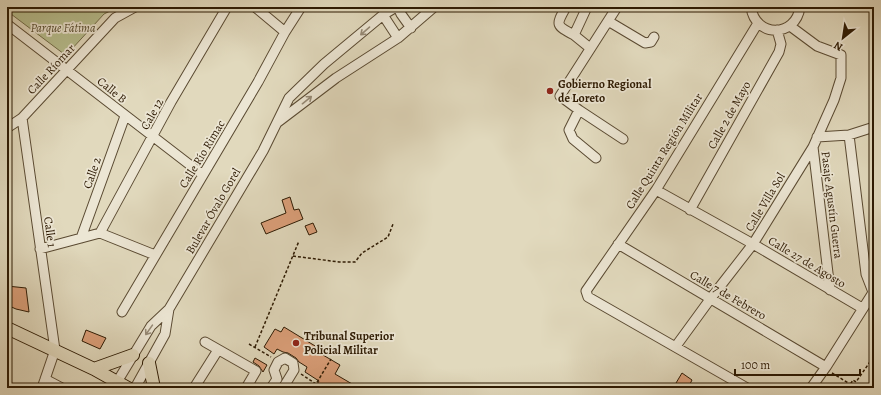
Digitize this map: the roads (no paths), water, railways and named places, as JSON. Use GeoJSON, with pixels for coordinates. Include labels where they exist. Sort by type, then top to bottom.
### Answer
{"type":"FeatureCollection","features":[{"type":"Feature","properties":{"kind":"main road"},"geometry":{"type":"LineString","coordinates":[[7,328],[94,369],[123,385]]}},
{"type":"Feature","properties":{"kind":"main road"},"geometry":{"type":"LineString","coordinates":[[94,369],[133,355]]}},
{"type":"Feature","properties":{"kind":"main road"},"geometry":{"type":"LineString","coordinates":[[149,363],[154,388]]}},
{"type":"Feature","properties":{"kind":"street","name":"Cale 12"},"geometry":{"type":"LineString","coordinates":[[100,233],[227,7]]}},
{"type":"Feature","properties":{"kind":"street"},"geometry":{"type":"LineString","coordinates":[[255,7],[285,32]]}},
{"type":"Feature","properties":{"kind":"street","name":"Calle Río Rimac"},"geometry":{"type":"LineString","coordinates":[[122,312],[301,7]]}},
{"type":"Feature","properties":{"kind":"street"},"geometry":{"type":"LineString","coordinates":[[397,7],[411,28]]}},
{"type":"Feature","properties":{"kind":"street","name":"Bulevar Óvalo Gorel"},"geometry":{"type":"LineString","coordinates":[[123,385],[133,355],[151,326],[170,309],[263,151],[289,98],[324,64],[383,15],[397,7]]}},
{"type":"Feature","properties":{"kind":"street","name":"Bulevar Óvalo Gorel"},"geometry":{"type":"LineString","coordinates":[[276,124],[336,78],[398,38],[434,7]]}},
{"type":"Feature","properties":{"kind":"street"},"geometry":{"type":"LineString","coordinates":[[566,7],[558,21],[558,24],[590,48]]}},
{"type":"Feature","properties":{"kind":"street"},"geometry":{"type":"LineString","coordinates":[[574,35],[587,7]]}},
{"type":"Feature","properties":{"kind":"street"},"geometry":{"type":"LineString","coordinates":[[750,8],[758,23],[770,30],[777,30],[790,26],[796,20],[800,7]]}},
{"type":"Feature","properties":{"kind":"street","name":"Calle Ríomar"},"geometry":{"type":"LineString","coordinates":[[7,127],[22,118],[115,18],[130,8]]}},
{"type":"Feature","properties":{"kind":"street"},"geometry":{"type":"LineString","coordinates":[[616,8],[560,96],[623,139]]}},
{"type":"Feature","properties":{"kind":"street"},"geometry":{"type":"LineString","coordinates":[[383,15],[398,38]]}},
{"type":"Feature","properties":{"kind":"street"},"geometry":{"type":"LineString","coordinates":[[608,21],[645,43],[651,42],[654,37]]}},
{"type":"Feature","properties":{"kind":"street","name":"Calle Quinta Región Militar"},"geometry":{"type":"LineString","coordinates":[[676,346],[588,297],[586,294],[587,289],[656,190],[758,23]]}},
{"type":"Feature","properties":{"kind":"street","name":"Calle B"},"geometry":{"type":"LineString","coordinates":[[7,24],[203,175]]}},
{"type":"Feature","properties":{"kind":"street","name":"Calle Villa Sol"},"geometry":{"type":"LineString","coordinates":[[676,346],[753,244],[813,147],[834,100],[841,78],[841,55],[817,46],[790,26]]}},
{"type":"Feature","properties":{"kind":"street","name":"Calle 2 de Mayo"},"geometry":{"type":"LineString","coordinates":[[690,210],[778,52],[781,44],[777,30]]}},
{"type":"Feature","properties":{"kind":"street"},"geometry":{"type":"LineString","coordinates":[[579,110],[569,130],[573,139],[596,158]]}},
{"type":"Feature","properties":{"kind":"street","name":"Calle 2"},"geometry":{"type":"LineString","coordinates":[[81,238],[125,116]]}},
{"type":"Feature","properties":{"kind":"street","name":"Calle 1"},"geometry":{"type":"LineString","coordinates":[[22,118],[55,350]]}},
{"type":"Feature","properties":{"kind":"street"},"geometry":{"type":"LineString","coordinates":[[817,137],[849,135],[874,127]]}},
{"type":"Feature","properties":{"kind":"street"},"geometry":{"type":"LineString","coordinates":[[811,388],[826,368],[874,291],[866,274],[849,135]]}},
{"type":"Feature","properties":{"kind":"street","name":"Pasaje Agustín Guerra"},"geometry":{"type":"LineString","coordinates":[[813,147],[830,290]]}},
{"type":"Feature","properties":{"kind":"street","name":"Calle 27 de Agosto"},"geometry":{"type":"LineString","coordinates":[[656,190],[753,244],[862,308]]}},
{"type":"Feature","properties":{"kind":"street"},"geometry":{"type":"LineString","coordinates":[[40,248],[100,233],[155,256]]}},
{"type":"Feature","properties":{"kind":"street","name":"Calle 7 de Febrero"},"geometry":{"type":"LineString","coordinates":[[618,244],[711,298],[826,368]]}},
{"type":"Feature","properties":{"kind":"street","name":"Bulevar Óvalo Gorel"},"geometry":{"type":"LineString","coordinates":[[135,388],[165,334],[170,309]]}},
{"type":"Feature","properties":{"kind":"street"},"geometry":{"type":"LineString","coordinates":[[206,342],[256,371],[246,388]]}},
{"type":"Feature","properties":{"kind":"street"},"geometry":{"type":"LineString","coordinates":[[676,346],[747,388]]}},
{"type":"Feature","properties":{"kind":"street"},"geometry":{"type":"LineString","coordinates":[[55,350],[44,384],[62,388]]}},
{"type":"Feature","properties":{"kind":"street"},"geometry":{"type":"LineString","coordinates":[[194,388],[218,350]]}},
{"type":"Feature","properties":{"kind":"street"},"geometry":{"type":"LineString","coordinates":[[271,388],[277,379],[274,370],[278,362],[285,358],[293,363],[294,370],[283,388]]}},
{"type":"Feature","properties":{"kind":"place","name":"Gobierno Regional de Loreto"},"geometry":{"type":"Point","coordinates":[550,91]}},
{"type":"Feature","properties":{"kind":"place","name":"Tribunal Superior Policial Militar"},"geometry":{"type":"Point","coordinates":[296,343]}},
{"type":"Feature","properties":{"kind":"park label","name":"Parque Fátima"},"geometry":{"type":"Point","coordinates":[63,28]}}]}
